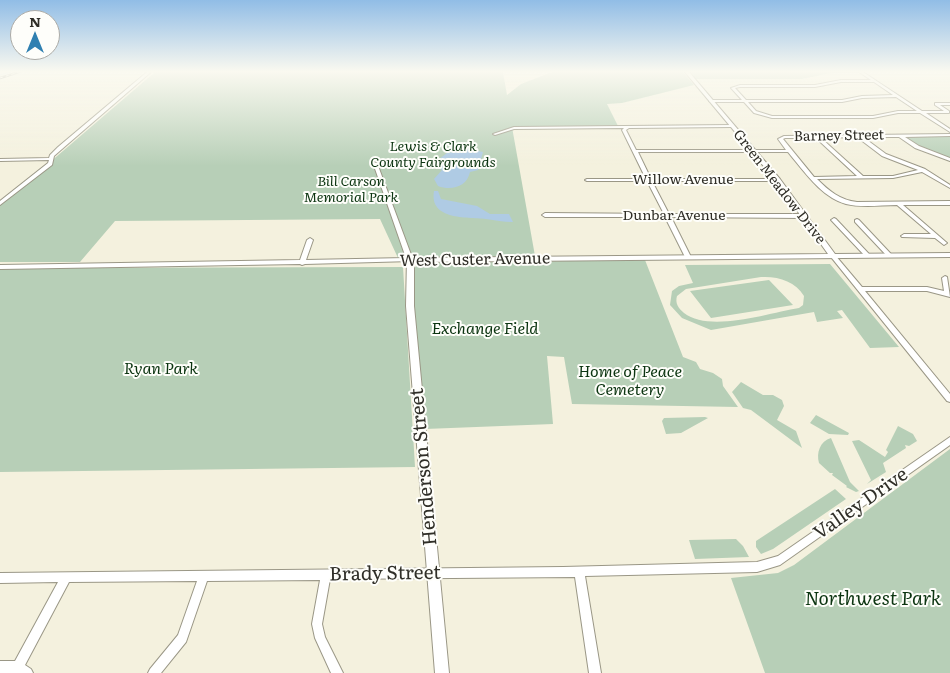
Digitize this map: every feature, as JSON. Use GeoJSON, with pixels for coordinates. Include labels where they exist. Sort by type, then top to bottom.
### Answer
{"type":"FeatureCollection","features":[{"type":"Feature","properties":{"kind":"main road","name":"Green Meadow Drive"},"geometry":{"type":"LineString","coordinates":[[713,103],[778,180],[833,256]]}},
{"type":"Feature","properties":{"kind":"main road","name":"West Custer Avenue"},"geometry":{"type":"LineString","coordinates":[[410,260],[950,255]]}},
{"type":"Feature","properties":{"kind":"main road","name":"Henderson Street"},"geometry":{"type":"LineString","coordinates":[[410,260],[410,306],[442,673]]}},
{"type":"Feature","properties":{"kind":"street"},"geometry":{"type":"LineString","coordinates":[[0,204],[50,164],[51,159],[60,148],[112,103]]}},
{"type":"Feature","properties":{"kind":"street"},"geometry":{"type":"LineString","coordinates":[[746,103],[758,115],[772,118],[872,117],[893,113],[949,113]]}},
{"type":"Feature","properties":{"kind":"street"},"geometry":{"type":"LineString","coordinates":[[909,103],[950,133]]}},
{"type":"Feature","properties":{"kind":"street"},"geometry":{"type":"LineString","coordinates":[[949,113],[936,104],[950,104]]}},
{"type":"Feature","properties":{"kind":"street"},"geometry":{"type":"LineString","coordinates":[[495,134],[514,128],[732,126]]}},
{"type":"Feature","properties":{"kind":"street"},"geometry":{"type":"LineString","coordinates":[[628,127],[624,130],[688,257]]}},
{"type":"Feature","properties":{"kind":"street","name":"Barney Street"},"geometry":{"type":"LineString","coordinates":[[789,151],[780,139],[790,136],[950,133]]}},
{"type":"Feature","properties":{"kind":"street"},"geometry":{"type":"LineString","coordinates":[[899,135],[917,147],[950,160]]}},
{"type":"Feature","properties":{"kind":"street"},"geometry":{"type":"LineString","coordinates":[[816,136],[862,178]]}},
{"type":"Feature","properties":{"kind":"street"},"geometry":{"type":"LineString","coordinates":[[858,136],[884,155],[923,170],[950,187]]}},
{"type":"Feature","properties":{"kind":"street","name":"Barney Street"},"geometry":{"type":"LineString","coordinates":[[635,151],[789,151]]}},
{"type":"Feature","properties":{"kind":"street"},"geometry":{"type":"LineString","coordinates":[[789,151],[832,196],[844,202],[950,204]]}},
{"type":"Feature","properties":{"kind":"street"},"geometry":{"type":"LineString","coordinates":[[0,160],[51,159]]}},
{"type":"Feature","properties":{"kind":"street"},"geometry":{"type":"LineString","coordinates":[[375,163],[410,260]]}},
{"type":"Feature","properties":{"kind":"street"},"geometry":{"type":"LineString","coordinates":[[814,178],[896,177],[923,170]]}},
{"type":"Feature","properties":{"kind":"street","name":"Willow Avenue"},"geometry":{"type":"LineString","coordinates":[[587,180],[778,180]]}},
{"type":"Feature","properties":{"kind":"street"},"geometry":{"type":"LineString","coordinates":[[899,204],[944,243]]}},
{"type":"Feature","properties":{"kind":"street","name":"Dunbar Avenue"},"geometry":{"type":"LineString","coordinates":[[545,216],[804,216]]}},
{"type":"Feature","properties":{"kind":"street"},"geometry":{"type":"LineString","coordinates":[[834,220],[867,256]]}},
{"type":"Feature","properties":{"kind":"street"},"geometry":{"type":"LineString","coordinates":[[857,221],[889,255]]}},
{"type":"Feature","properties":{"kind":"street"},"geometry":{"type":"LineString","coordinates":[[904,236],[936,236]]}},
{"type":"Feature","properties":{"kind":"street"},"geometry":{"type":"LineString","coordinates":[[302,263],[310,240]]}},
{"type":"Feature","properties":{"kind":"street"},"geometry":{"type":"LineString","coordinates":[[833,256],[950,399]]}},
{"type":"Feature","properties":{"kind":"street","name":"West Custer Avenue"},"geometry":{"type":"LineString","coordinates":[[0,267],[410,260]]}},
{"type":"Feature","properties":{"kind":"street"},"geometry":{"type":"LineString","coordinates":[[944,278],[949,294]]}},
{"type":"Feature","properties":{"kind":"street"},"geometry":{"type":"LineString","coordinates":[[860,289],[927,289],[949,294]]}},
{"type":"Feature","properties":{"kind":"street","name":"Valley Drive"},"geometry":{"type":"LineString","coordinates":[[770,564],[780,560],[950,440]]}},
{"type":"Feature","properties":{"kind":"street","name":"Brady Street"},"geometry":{"type":"LineString","coordinates":[[0,578],[746,568],[770,564]]}},
{"type":"Feature","properties":{"kind":"street"},"geometry":{"type":"LineString","coordinates":[[579,571],[595,673]]}},
{"type":"Feature","properties":{"kind":"street"},"geometry":{"type":"LineString","coordinates":[[326,574],[318,624],[320,638],[337,673]]}},
{"type":"Feature","properties":{"kind":"street"},"geometry":{"type":"LineString","coordinates":[[154,673],[174,651],[182,638],[204,576]]}},
{"type":"Feature","properties":{"kind":"street"},"geometry":{"type":"LineString","coordinates":[[0,667],[23,670],[66,578]]}},
{"type":"Feature","properties":{"kind":"green space","name":"Lewis & Clark County Fairgrounds"},"geometry":{"type":"Polygon","coordinates":[[[118,103],[616,103],[607,104],[618,126],[512,127],[535,256],[398,258],[380,219],[115,221],[80,262],[0,262],[0,205],[118,103]]]}},
{"type":"Feature","properties":{"kind":"green space"},"geometry":{"type":"Polygon","coordinates":[[[950,136],[950,158],[924,149],[905,137],[950,136]]]}},
{"type":"Feature","properties":{"kind":"green space","name":"Exchange Field"},"geometry":{"type":"Polygon","coordinates":[[[645,260],[683,357],[696,362],[700,369],[713,373],[722,379],[723,386],[738,407],[572,404],[564,357],[547,356],[553,424],[425,429],[413,302],[414,268],[420,263],[645,260]]]}},
{"type":"Feature","properties":{"kind":"green space"},"geometry":{"type":"Polygon","coordinates":[[[830,264],[899,347],[870,348],[842,310],[837,311],[843,318],[817,322],[814,312],[711,330],[682,318],[670,305],[672,291],[679,286],[693,283],[685,265],[830,264]],[[767,277],[686,289],[677,296],[677,303],[684,313],[695,319],[724,322],[799,308],[803,305],[804,296],[791,283],[786,280],[767,277]]]}},
{"type":"Feature","properties":{"kind":"green space","name":"Ryan Park"},"geometry":{"type":"Polygon","coordinates":[[[403,267],[415,467],[0,472],[0,268],[403,267]]]}},
{"type":"Feature","properties":{"kind":"green space"},"geometry":{"type":"Polygon","coordinates":[[[769,280],[793,305],[711,318],[690,291],[769,280]]]}},
{"type":"Feature","properties":{"kind":"green space"},"geometry":{"type":"Polygon","coordinates":[[[741,382],[763,395],[773,395],[782,400],[784,406],[777,420],[796,431],[802,448],[751,410],[743,408],[732,392],[741,382]]]}},
{"type":"Feature","properties":{"kind":"green space"},"geometry":{"type":"Polygon","coordinates":[[[816,415],[849,433],[848,435],[829,434],[810,423],[816,415]]]}},
{"type":"Feature","properties":{"kind":"green space"},"geometry":{"type":"Polygon","coordinates":[[[664,418],[708,418],[681,433],[666,434],[662,421],[664,418]]]}},
{"type":"Feature","properties":{"kind":"green space"},"geometry":{"type":"Polygon","coordinates":[[[898,426],[913,434],[917,441],[909,446],[905,445],[906,448],[883,463],[886,472],[867,484],[871,480],[852,441],[859,440],[885,457],[888,452],[886,450],[898,426]]]}},
{"type":"Feature","properties":{"kind":"green space"},"geometry":{"type":"Polygon","coordinates":[[[831,438],[850,482],[859,491],[856,492],[846,487],[832,475],[833,473],[830,473],[819,463],[818,455],[820,448],[824,442],[831,438]]]}},
{"type":"Feature","properties":{"kind":"green space","name":"Northwest Park"},"geometry":{"type":"Polygon","coordinates":[[[950,449],[950,673],[765,673],[731,578],[778,573],[794,565],[950,449]]]}},
{"type":"Feature","properties":{"kind":"green space"},"geometry":{"type":"Polygon","coordinates":[[[835,489],[846,499],[773,549],[761,554],[756,547],[756,541],[835,489]]]}},
{"type":"Feature","properties":{"kind":"green space"},"geometry":{"type":"Polygon","coordinates":[[[736,539],[743,546],[749,557],[695,559],[689,540],[736,539]]]}},
{"type":"Feature","properties":{"kind":"water"},"geometry":{"type":"Polygon","coordinates":[[[469,149],[483,152],[478,170],[470,172],[466,181],[453,188],[438,186],[434,179],[442,170],[437,167],[438,160],[447,153],[469,149]]]}},
{"type":"Feature","properties":{"kind":"water"},"geometry":{"type":"Polygon","coordinates":[[[434,191],[438,191],[441,199],[477,206],[490,214],[509,214],[513,222],[459,217],[443,212],[437,207],[434,200],[434,191]]]}},
{"type":"Feature","properties":{"kind":"park label","name":"Bill Carson Memorial Park"},"geometry":{"type":"Point","coordinates":[351,190]}},
{"type":"Feature","properties":{"kind":"park label","name":"Home of Peace Cemetery"},"geometry":{"type":"Point","coordinates":[630,381]}}]}
